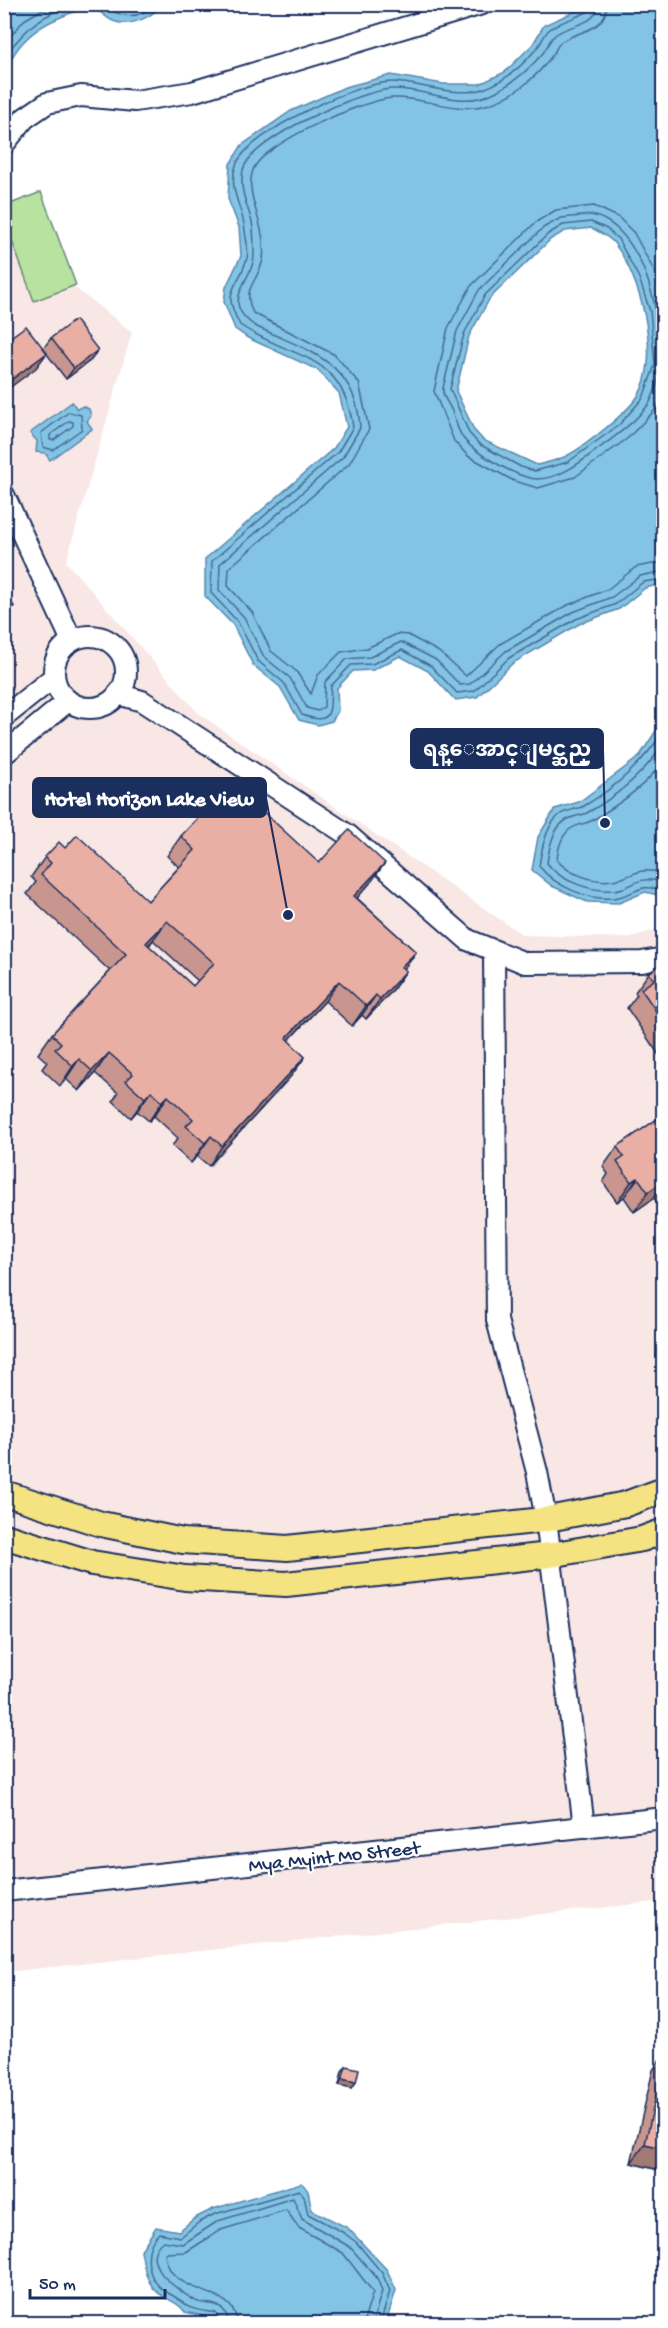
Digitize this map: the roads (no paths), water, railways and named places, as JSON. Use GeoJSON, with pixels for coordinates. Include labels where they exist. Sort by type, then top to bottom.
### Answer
{"type":"FeatureCollection","features":[{"type":"Feature","properties":{"kind":"main road"},"geometry":{"type":"LineString","coordinates":[[4,1494],[101,1524],[183,1541],[287,1548],[546,1519],[626,1504],[663,1490]]}},
{"type":"Feature","properties":{"kind":"main road"},"geometry":{"type":"LineString","coordinates":[[4,1536],[92,1563],[185,1578],[286,1584],[550,1556],[642,1539],[663,1531]]}},
{"type":"Feature","properties":{"kind":"street"},"geometry":{"type":"LineString","coordinates":[[4,144],[26,118],[47,103],[81,96],[135,101],[192,92],[482,4]]}},
{"type":"Feature","properties":{"kind":"street"},"geometry":{"type":"LineString","coordinates":[[4,495],[14,511],[72,641]]}},
{"type":"Feature","properties":{"kind":"street"},"geometry":{"type":"LineString","coordinates":[[85,637],[99,637],[116,649],[126,668],[125,681],[118,694],[108,704],[94,708],[80,707],[68,701],[58,691],[54,677],[55,663],[61,650],[72,641],[85,637]]}},
{"type":"Feature","properties":{"kind":"street"},"geometry":{"type":"LineString","coordinates":[[4,717],[54,677]]}},
{"type":"Feature","properties":{"kind":"street"},"geometry":{"type":"LineString","coordinates":[[118,694],[142,701],[348,835],[468,940],[525,963],[642,962],[663,958]]}},
{"type":"Feature","properties":{"kind":"street"},"geometry":{"type":"LineString","coordinates":[[4,754],[68,701]]}},
{"type":"Feature","properties":{"kind":"street"},"geometry":{"type":"LineString","coordinates":[[494,951],[497,1320],[537,1472],[546,1519],[584,1827]]}},
{"type":"Feature","properties":{"kind":"street","name":"Mya Myint Mo Street"},"geometry":{"type":"LineString","coordinates":[[4,1891],[663,1818]]}},
{"type":"Feature","properties":{"kind":"water"},"geometry":{"type":"Polygon","coordinates":[[[5,4],[162,5],[152,14],[134,22],[120,23],[110,20],[93,6],[51,21],[39,28],[19,47],[5,74],[5,4]]]}},
{"type":"Feature","properties":{"kind":"water"},"geometry":{"type":"Polygon","coordinates":[[[590,5],[663,5],[663,584],[645,588],[619,609],[579,624],[513,663],[477,697],[455,700],[428,671],[400,656],[373,670],[353,671],[337,688],[338,711],[332,721],[318,725],[299,720],[280,687],[253,665],[233,625],[205,596],[205,559],[334,448],[347,427],[339,393],[318,370],[248,338],[235,329],[224,302],[226,287],[241,256],[239,227],[228,199],[230,164],[242,145],[291,111],[345,87],[391,75],[443,84],[480,84],[505,72],[533,44],[544,25],[590,5]],[[591,228],[565,231],[551,239],[490,298],[469,336],[456,391],[474,430],[483,440],[537,465],[564,457],[592,439],[633,403],[645,380],[648,340],[640,296],[633,276],[614,243],[591,228]]]}},
{"type":"Feature","properties":{"kind":"water"},"geometry":{"type":"Polygon","coordinates":[[[72,402],[77,409],[83,406],[89,409],[91,416],[87,421],[92,429],[50,460],[45,453],[36,452],[37,441],[30,433],[72,402]]]}},
{"type":"Feature","properties":{"kind":"water"},"geometry":{"type":"Polygon","coordinates":[[[663,720],[663,896],[645,892],[619,903],[587,902],[552,886],[532,870],[538,837],[555,809],[579,802],[639,757],[663,720]]]}},
{"type":"Feature","properties":{"kind":"water"},"geometry":{"type":"Polygon","coordinates":[[[301,2183],[308,2192],[312,2210],[348,2228],[387,2270],[396,2290],[386,2323],[216,2323],[213,2318],[185,2312],[157,2292],[149,2282],[141,2250],[156,2227],[179,2231],[195,2218],[213,2209],[301,2183]]]}},
{"type":"Feature","properties":{"kind":"place","name":"ရန္ေအာင္ျမင္ဆည္"},"geometry":{"type":"Point","coordinates":[605,823]}},
{"type":"Feature","properties":{"kind":"place","name":"Hotel Horizon Lake View"},"geometry":{"type":"Point","coordinates":[288,915]}}]}
